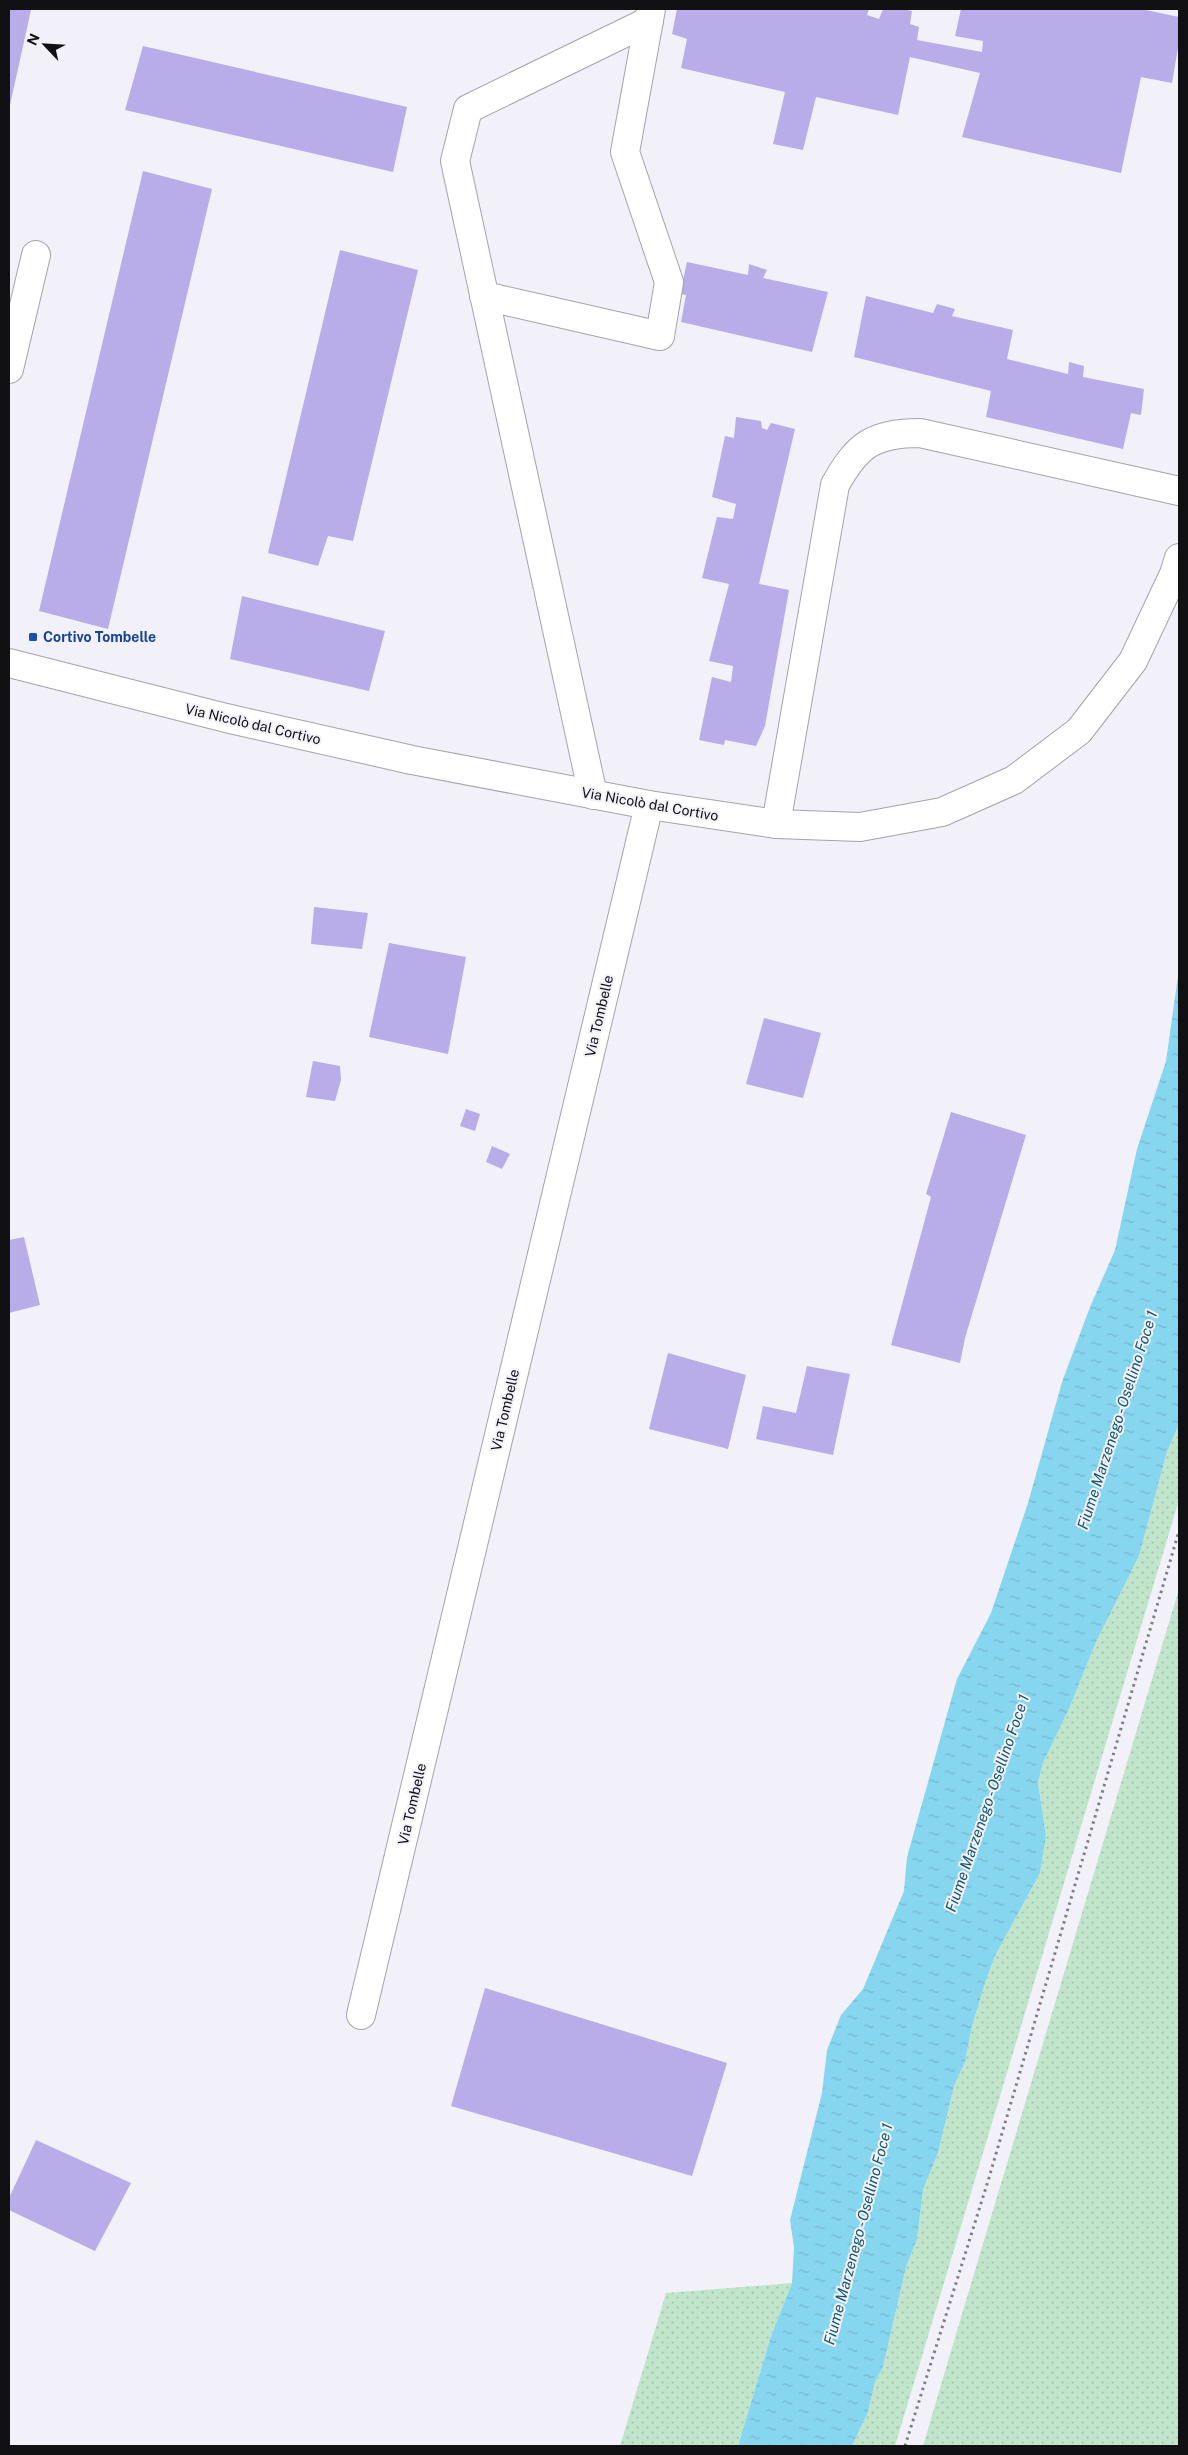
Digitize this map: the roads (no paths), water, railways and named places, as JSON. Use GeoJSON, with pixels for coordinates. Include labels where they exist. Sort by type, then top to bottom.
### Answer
{"type":"FeatureCollection","features":[{"type":"Feature","properties":{"kind":"street"},"geometry":{"type":"LineString","coordinates":[[484,296],[660,336],[669,282],[625,152],[650,15]]}},
{"type":"Feature","properties":{"kind":"street"},"geometry":{"type":"LineString","coordinates":[[593,795],[455,161],[468,109],[650,15]]}},
{"type":"Feature","properties":{"kind":"street"},"geometry":{"type":"LineString","coordinates":[[9,369],[36,255]]}},
{"type":"Feature","properties":{"kind":"street"},"geometry":{"type":"LineString","coordinates":[[776,824],[835,485],[849,460],[871,441],[898,433],[920,433],[1179,490]]}},
{"type":"Feature","properties":{"kind":"street","name":"Via Nicolò dal Cortivo"},"geometry":{"type":"LineString","coordinates":[[9,663],[226,718],[384,754],[593,795],[776,824],[860,828],[942,812],[1014,780],[1079,731],[1133,661],[1174,574],[1179,558]]}},
{"type":"Feature","properties":{"kind":"street","name":"Via Tombelle"},"geometry":{"type":"LineString","coordinates":[[361,2015],[649,805]]}},
{"type":"Feature","properties":{"kind":"water","name":"Fiume Marzenego - Osellino Foce 1"},"geometry":{"type":"Polygon","coordinates":[[[1179,969],[1179,1424],[1167,1452],[1139,1556],[1096,1642],[1069,1709],[1043,1763],[1038,1782],[1046,1836],[1040,1873],[995,1956],[985,1983],[972,2026],[965,2062],[954,2086],[938,2153],[923,2190],[917,2239],[906,2267],[883,2367],[875,2382],[868,2412],[852,2446],[738,2446],[771,2336],[792,2283],[794,2248],[790,2220],[822,2093],[827,2050],[841,2015],[863,1989],[904,1891],[907,1857],[957,1679],[991,1613],[1028,1503],[1062,1382],[1090,1307],[1115,1250],[1137,1149],[1166,1061],[1179,969]]]}},
{"type":"Feature","properties":{"kind":"place","name":"Cortivo Tombelle"},"geometry":{"type":"Point","coordinates":[33,637]}}]}
